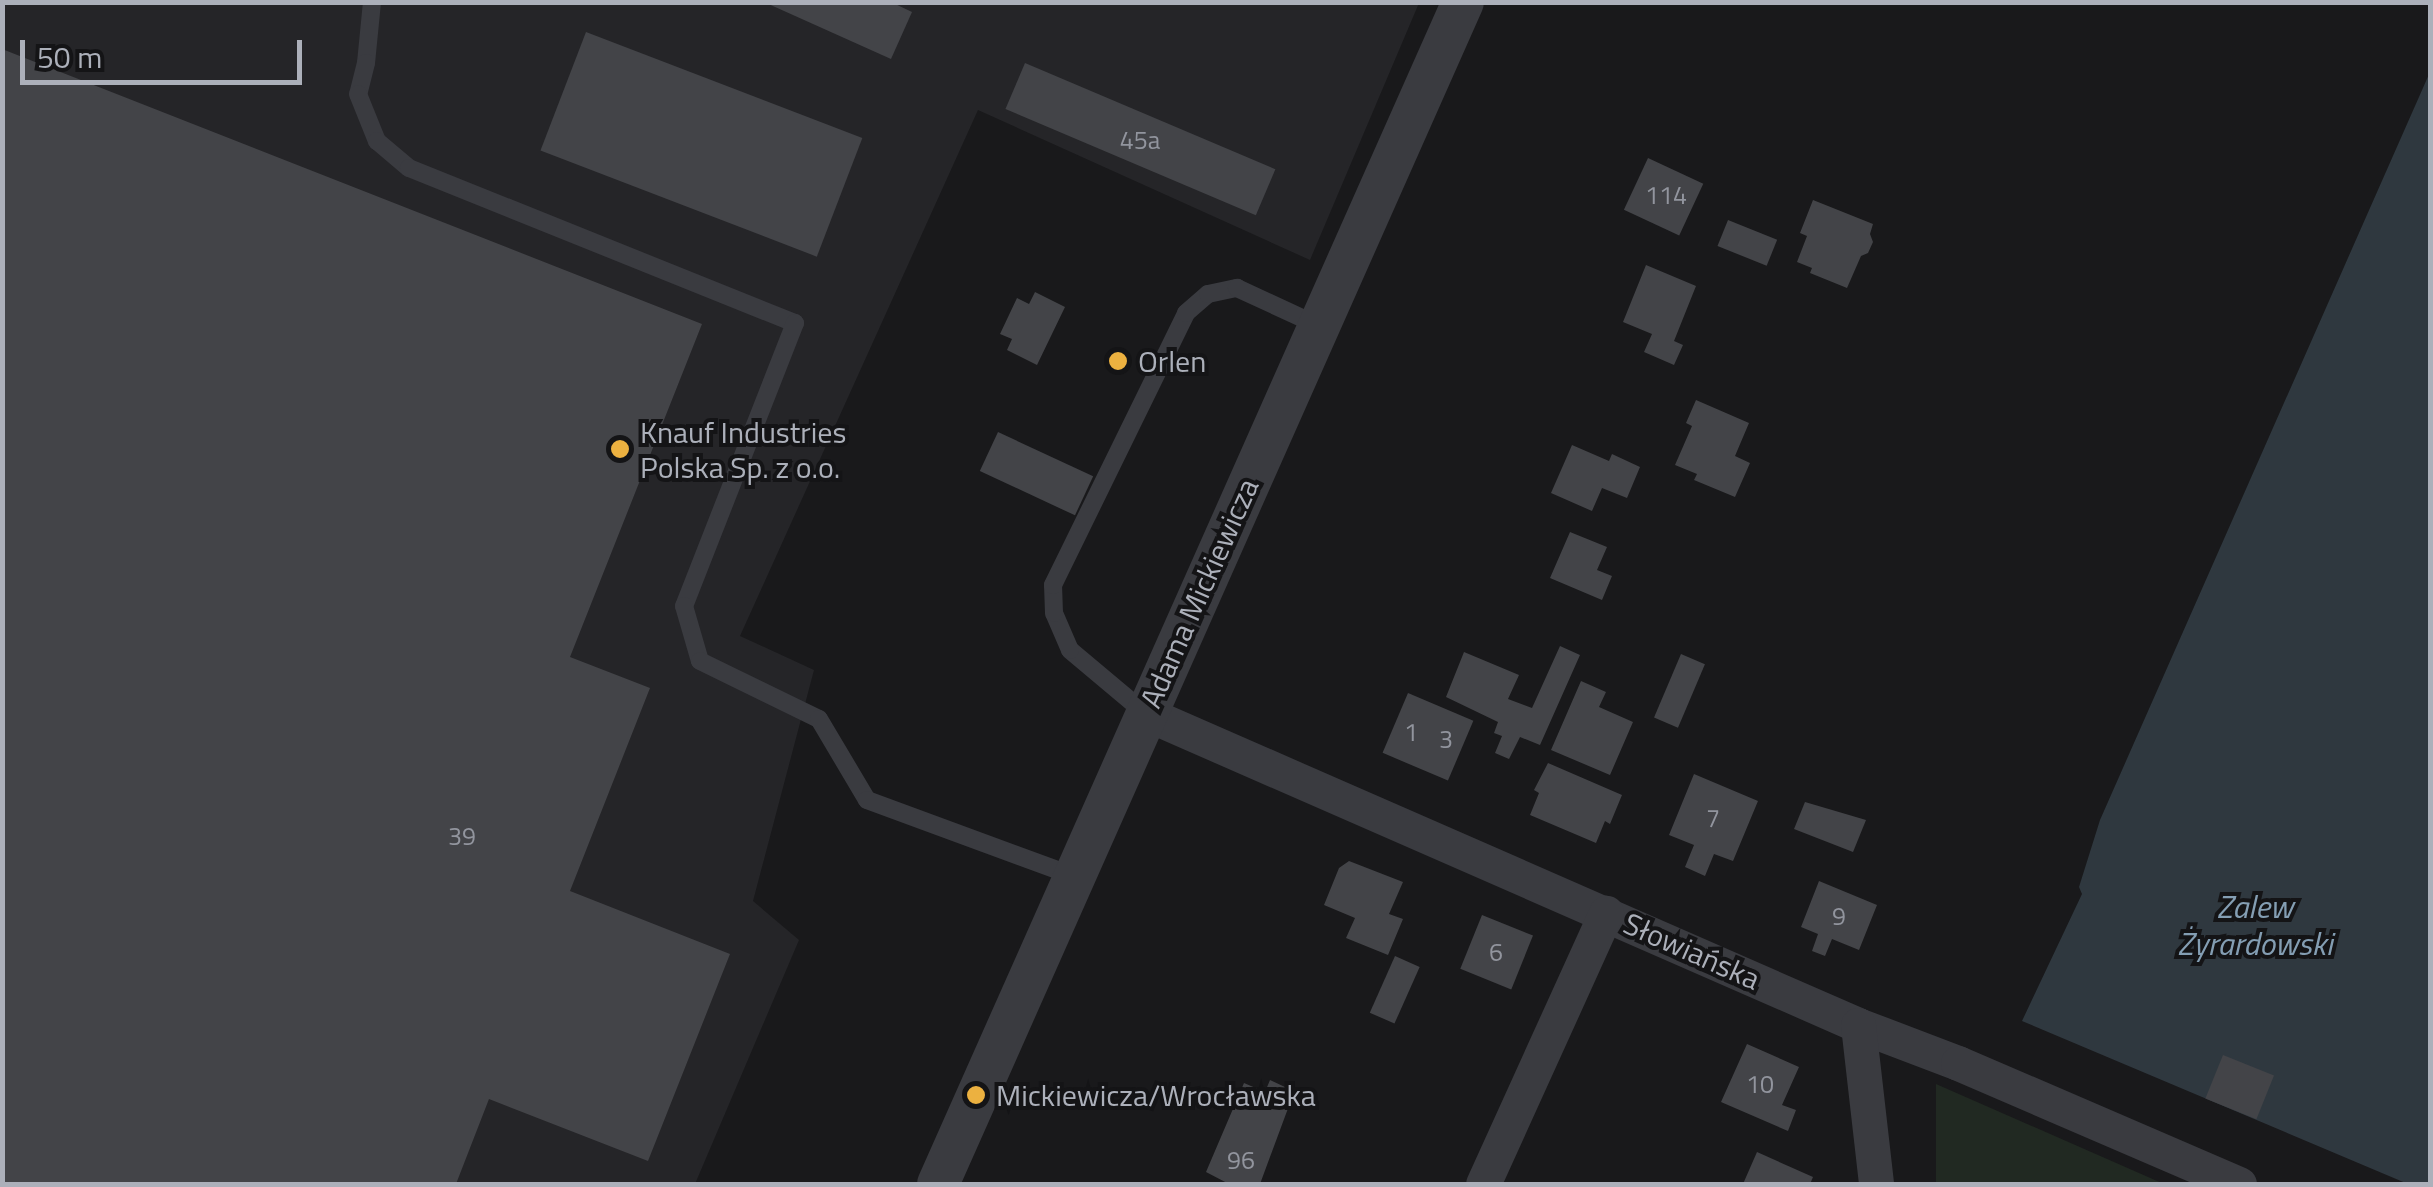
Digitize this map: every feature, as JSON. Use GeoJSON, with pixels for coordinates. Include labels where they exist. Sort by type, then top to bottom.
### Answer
{"type":"FeatureCollection","features":[{"type":"Feature","properties":{"kind":"street","name":"Adama Mickiewicza"},"geometry":{"type":"LineString","coordinates":[[938,1184],[1463,2]]}},
{"type":"Feature","properties":{"kind":"street","name":"Słowiańska"},"geometry":{"type":"LineString","coordinates":[[1145,714],[1858,1025],[1958,1063],[2240,1184]]}},
{"type":"Feature","properties":{"kind":"street"},"geometry":{"type":"LineString","coordinates":[[1483,1184],[1606,912]]}},
{"type":"Feature","properties":{"kind":"street"},"geometry":{"type":"LineString","coordinates":[[1858,1025],[1876,1184]]}},
{"type":"Feature","properties":{"kind":"lane"},"geometry":{"type":"LineString","coordinates":[[372,2],[366,62],[358,94],[377,141],[408,168],[795,323],[684,606],[700,661],[819,719],[867,800],[1076,877]]}},
{"type":"Feature","properties":{"kind":"lane"},"geometry":{"type":"LineString","coordinates":[[1145,714],[1070,650],[1054,613],[1053,585],[1186,313],[1208,294],[1238,288],[1317,324]]}},
{"type":"Feature","properties":{"kind":"shaded area"},"geometry":{"type":"Polygon","coordinates":[[[2,3],[1419,3],[1310,260],[978,110],[740,636],[814,670],[753,901],[799,940],[695,1184],[3,1184],[2,3]]]}},
{"type":"Feature","properties":{"kind":"shaded area"},"geometry":{"type":"Polygon","coordinates":[[[1936,1084],[2164,1184],[1936,1184],[1936,1084]]]}},
{"type":"Feature","properties":{"kind":"water","name":"Zalew Żyrardowski"},"geometry":{"type":"Polygon","coordinates":[[[2430,72],[2430,1184],[2408,1184],[2022,1021],[2082,894],[2079,887],[2100,820],[2430,72]]]}},
{"type":"Feature","properties":{"kind":"building"},"geometry":{"type":"Polygon","coordinates":[[[764,2],[891,2],[912,12],[891,59],[764,2]]]}},
{"type":"Feature","properties":{"kind":"building"},"geometry":{"type":"Polygon","coordinates":[[[586,32],[862,138],[817,257],[540,151],[586,32]]]}},
{"type":"Feature","properties":{"kind":"building"},"geometry":{"type":"Polygon","coordinates":[[[2,49],[702,324],[570,657],[650,688],[570,891],[730,954],[648,1161],[489,1099],[456,1184],[2,1184],[2,49]]]}},
{"type":"Feature","properties":{"kind":"building"},"geometry":{"type":"Polygon","coordinates":[[[1025,63],[1275,169],[1256,215],[1005,109],[1025,63]]]}},
{"type":"Feature","properties":{"kind":"building"},"geometry":{"type":"Polygon","coordinates":[[[1648,158],[1703,184],[1679,235],[1624,210],[1648,158]]]}},
{"type":"Feature","properties":{"kind":"building"},"geometry":{"type":"Polygon","coordinates":[[[1813,200],[1873,224],[1873,242],[1868,253],[1861,256],[1847,288],[1810,273],[1812,268],[1797,262],[1807,236],[1800,233],[1813,200]]]}},
{"type":"Feature","properties":{"kind":"building"},"geometry":{"type":"Polygon","coordinates":[[[1728,220],[1777,240],[1767,266],[1718,246],[1728,220]]]}},
{"type":"Feature","properties":{"kind":"building"},"geometry":{"type":"Polygon","coordinates":[[[1646,265],[1696,286],[1674,341],[1683,345],[1674,365],[1644,352],[1652,334],[1623,322],[1646,265]]]}},
{"type":"Feature","properties":{"kind":"building"},"geometry":{"type":"Polygon","coordinates":[[[1035,292],[1065,307],[1037,365],[1007,350],[1012,339],[1000,334],[1017,298],[1029,304],[1035,292]]]}},
{"type":"Feature","properties":{"kind":"building"},"geometry":{"type":"Polygon","coordinates":[[[1696,400],[1749,423],[1735,456],[1750,463],[1735,497],[1694,480],[1697,474],[1675,465],[1692,426],[1686,423],[1696,400]]]}},
{"type":"Feature","properties":{"kind":"building"},"geometry":{"type":"Polygon","coordinates":[[[998,432],[1093,476],[1075,515],[980,471],[998,432]]]}},
{"type":"Feature","properties":{"kind":"building"},"geometry":{"type":"Polygon","coordinates":[[[1572,445],[1609,461],[1612,454],[1640,467],[1627,498],[1602,488],[1592,511],[1551,493],[1572,445]]]}},
{"type":"Feature","properties":{"kind":"building"},"geometry":{"type":"Polygon","coordinates":[[[1570,532],[1607,547],[1597,570],[1612,576],[1602,600],[1550,578],[1570,532]]]}},
{"type":"Feature","properties":{"kind":"building"},"geometry":{"type":"Polygon","coordinates":[[[1560,646],[1580,655],[1540,745],[1520,737],[1509,759],[1495,753],[1502,736],[1494,733],[1498,722],[1446,697],[1464,652],[1519,675],[1508,699],[1532,708],[1560,646]]]}},
{"type":"Feature","properties":{"kind":"building"},"geometry":{"type":"Polygon","coordinates":[[[1681,654],[1705,664],[1678,728],[1654,718],[1681,654]]]}},
{"type":"Feature","properties":{"kind":"building"},"geometry":{"type":"Polygon","coordinates":[[[1581,681],[1606,692],[1599,707],[1633,722],[1610,775],[1551,750],[1581,681]]]}},
{"type":"Feature","properties":{"kind":"building"},"geometry":{"type":"Polygon","coordinates":[[[1408,693],[1473,721],[1448,781],[1383,753],[1408,693]]]}},
{"type":"Feature","properties":{"kind":"building"},"geometry":{"type":"Polygon","coordinates":[[[1548,763],[1622,795],[1610,824],[1605,821],[1596,843],[1530,815],[1539,793],[1534,790],[1548,763]]]}},
{"type":"Feature","properties":{"kind":"building"},"geometry":{"type":"Polygon","coordinates":[[[1694,774],[1758,801],[1733,861],[1714,854],[1705,876],[1685,867],[1694,845],[1669,835],[1694,774]]]}},
{"type":"Feature","properties":{"kind":"building"},"geometry":{"type":"Polygon","coordinates":[[[1805,802],[1866,820],[1853,852],[1794,829],[1805,802]]]}},
{"type":"Feature","properties":{"kind":"building"},"geometry":{"type":"Polygon","coordinates":[[[1349,861],[1403,882],[1389,914],[1403,919],[1388,955],[1346,938],[1355,918],[1324,905],[1339,868],[1349,861]]]}},
{"type":"Feature","properties":{"kind":"building"},"geometry":{"type":"Polygon","coordinates":[[[1819,881],[1877,905],[1859,950],[1832,939],[1825,956],[1812,951],[1818,934],[1801,927],[1819,881]]]}},
{"type":"Feature","properties":{"kind":"building"},"geometry":{"type":"Polygon","coordinates":[[[1482,915],[1533,936],[1511,989],[1460,969],[1482,915]]]}},
{"type":"Feature","properties":{"kind":"building"},"geometry":{"type":"Polygon","coordinates":[[[1395,956],[1420,967],[1394,1024],[1370,1013],[1395,956]]]}},
{"type":"Feature","properties":{"kind":"building"},"geometry":{"type":"Polygon","coordinates":[[[1747,1044],[1799,1067],[1782,1105],[1796,1110],[1788,1131],[1721,1102],[1747,1044]]]}},
{"type":"Feature","properties":{"kind":"building"},"geometry":{"type":"Polygon","coordinates":[[[2223,1055],[2274,1076],[2256,1119],[2205,1099],[2223,1055]]]}},
{"type":"Feature","properties":{"kind":"building"},"geometry":{"type":"Polygon","coordinates":[[[1270,1080],[1285,1087],[1280,1099],[1290,1103],[1260,1184],[1229,1184],[1206,1172],[1244,1083],[1265,1092],[1270,1080]]]}},
{"type":"Feature","properties":{"kind":"building"},"geometry":{"type":"Polygon","coordinates":[[[1757,1152],[1813,1177],[1810,1184],[1743,1184],[1757,1152]]]}},
{"type":"Feature","properties":{"kind":"place","name":"Orlen"},"geometry":{"type":"Point","coordinates":[1118,361]}},
{"type":"Feature","properties":{"kind":"place","name":"Knauf Industries Polska Sp. z o.o."},"geometry":{"type":"Point","coordinates":[620,449]}},
{"type":"Feature","properties":{"kind":"place","name":"Mickiewicza/Wrocławska"},"geometry":{"type":"Point","coordinates":[976,1095]}}]}
